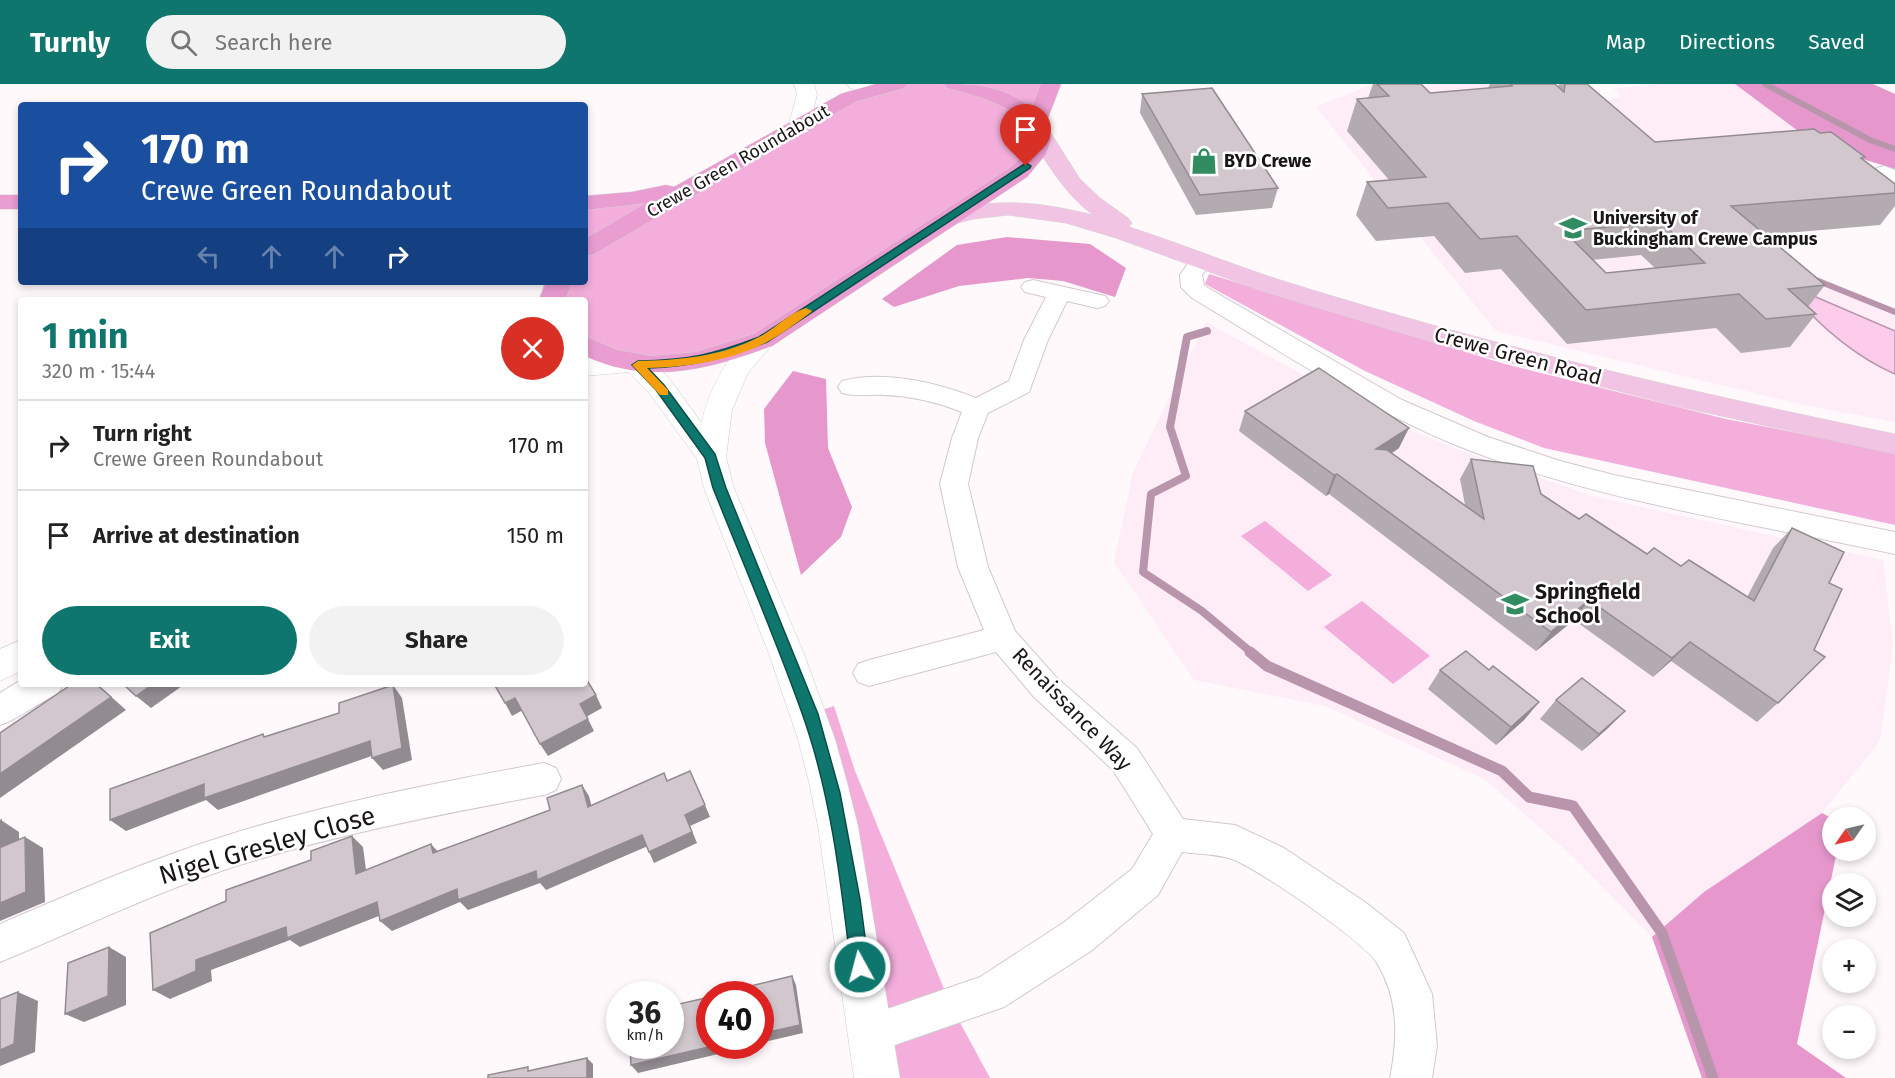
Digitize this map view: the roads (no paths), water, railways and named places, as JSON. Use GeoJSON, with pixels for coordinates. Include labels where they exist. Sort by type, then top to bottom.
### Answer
{"type":"FeatureCollection","features":[{"type":"Feature","properties":{"kind":"highway"},"geometry":{"type":"LineString","coordinates":[[954,84],[980,88],[1009,100],[1021,107],[1037,128]]}},
{"type":"Feature","properties":{"kind":"highway"},"geometry":{"type":"LineString","coordinates":[[588,346],[633,364],[683,363],[721,356],[763,340],[1026,166],[1039,148],[1037,128],[1051,84]]}},
{"type":"Feature","properties":{"kind":"highway","name":"Crewe Green Roundabout"},"geometry":{"type":"LineString","coordinates":[[588,247],[848,98],[892,85]]}},
{"type":"Feature","properties":{"kind":"highway"},"geometry":{"type":"LineString","coordinates":[[588,203],[632,199],[690,187]]}},
{"type":"Feature","properties":{"kind":"highway"},"geometry":{"type":"LineString","coordinates":[[0,202],[18,201]]}},
{"type":"Feature","properties":{"kind":"main road","name":"Crewe Green Road"},"geometry":{"type":"LineString","coordinates":[[1037,128],[1055,162],[1074,188],[1097,208],[1148,242]]}},
{"type":"Feature","properties":{"kind":"main road","name":"Crewe Green Road"},"geometry":{"type":"LineString","coordinates":[[946,219],[975,209],[1015,208],[1065,216],[1316,299],[1539,363],[1713,406],[1895,444]]}},
{"type":"Feature","properties":{"kind":"street"},"geometry":{"type":"LineString","coordinates":[[799,127],[807,94],[804,84]]}},
{"type":"Feature","properties":{"kind":"street"},"geometry":{"type":"LineString","coordinates":[[857,84],[892,85]]}},
{"type":"Feature","properties":{"kind":"street"},"geometry":{"type":"LineString","coordinates":[[1201,261],[1191,275],[1193,287],[1200,293],[1393,406],[1479,444],[1555,470],[1895,543]]}},
{"type":"Feature","properties":{"kind":"street"},"geometry":{"type":"LineString","coordinates":[[851,387],[921,388],[949,396],[977,408],[1020,386],[1036,340],[1046,290],[1097,302]]}},
{"type":"Feature","properties":{"kind":"street"},"geometry":{"type":"LineString","coordinates":[[711,457],[718,410],[736,370],[763,340]]}},
{"type":"Feature","properties":{"kind":"street"},"geometry":{"type":"LineString","coordinates":[[588,367],[633,364],[660,387],[711,457],[719,488],[790,662],[820,749],[832,793],[846,868],[869,1034],[878,1078]]}},
{"type":"Feature","properties":{"kind":"street","name":"Renaissance Way"},"geometry":{"type":"LineString","coordinates":[[977,408],[964,438],[954,484],[973,567],[1004,638],[1045,687],[1125,759],[1173,834]]}},
{"type":"Feature","properties":{"kind":"street"},"geometry":{"type":"LineString","coordinates":[[869,673],[1004,638]]}},
{"type":"Feature","properties":{"kind":"street"},"geometry":{"type":"LineString","coordinates":[[0,666],[18,656]]}},
{"type":"Feature","properties":{"kind":"street"},"geometry":{"type":"LineString","coordinates":[[0,711],[28,692],[40,687]]}},
{"type":"Feature","properties":{"kind":"street","name":"Nigel Gresley Close"},"geometry":{"type":"LineString","coordinates":[[0,943],[136,884],[224,853],[302,830],[445,797],[544,778]]}},
{"type":"Feature","properties":{"kind":"street"},"geometry":{"type":"LineString","coordinates":[[869,1034],[990,993],[1077,937],[1145,882],[1173,834],[1235,842],[1262,855],[1352,915],[1389,946],[1412,994],[1417,1046],[1411,1078]]}},
{"type":"Feature","properties":{"kind":"waterway"},"geometry":{"type":"LineString","coordinates":[[1765,84],[1870,140],[1895,149]]}},
{"type":"Feature","properties":{"kind":"waterway"},"geometry":{"type":"LineString","coordinates":[[1811,278],[1895,312]]}},
{"type":"Feature","properties":{"kind":"waterway"},"geometry":{"type":"LineString","coordinates":[[1207,331],[1187,337],[1170,427],[1186,476],[1151,494],[1143,572],[1202,611],[1252,653]]}},
{"type":"Feature","properties":{"kind":"waterway"},"geometry":{"type":"LineString","coordinates":[[1250,652],[1267,666],[1502,771],[1529,797],[1573,806],[1662,933],[1713,1078]]}},
{"type":"Feature","properties":{"kind":"place","name":"BYD Crewe"},"geometry":{"type":"Point","coordinates":[1204,161]}},
{"type":"Feature","properties":{"kind":"place","name":"University of Buckingham Crewe Campus"},"geometry":{"type":"Point","coordinates":[1573,228]}},
{"type":"Feature","properties":{"kind":"place","name":"Springfield School"},"geometry":{"type":"Point","coordinates":[1515,604]}}]}
